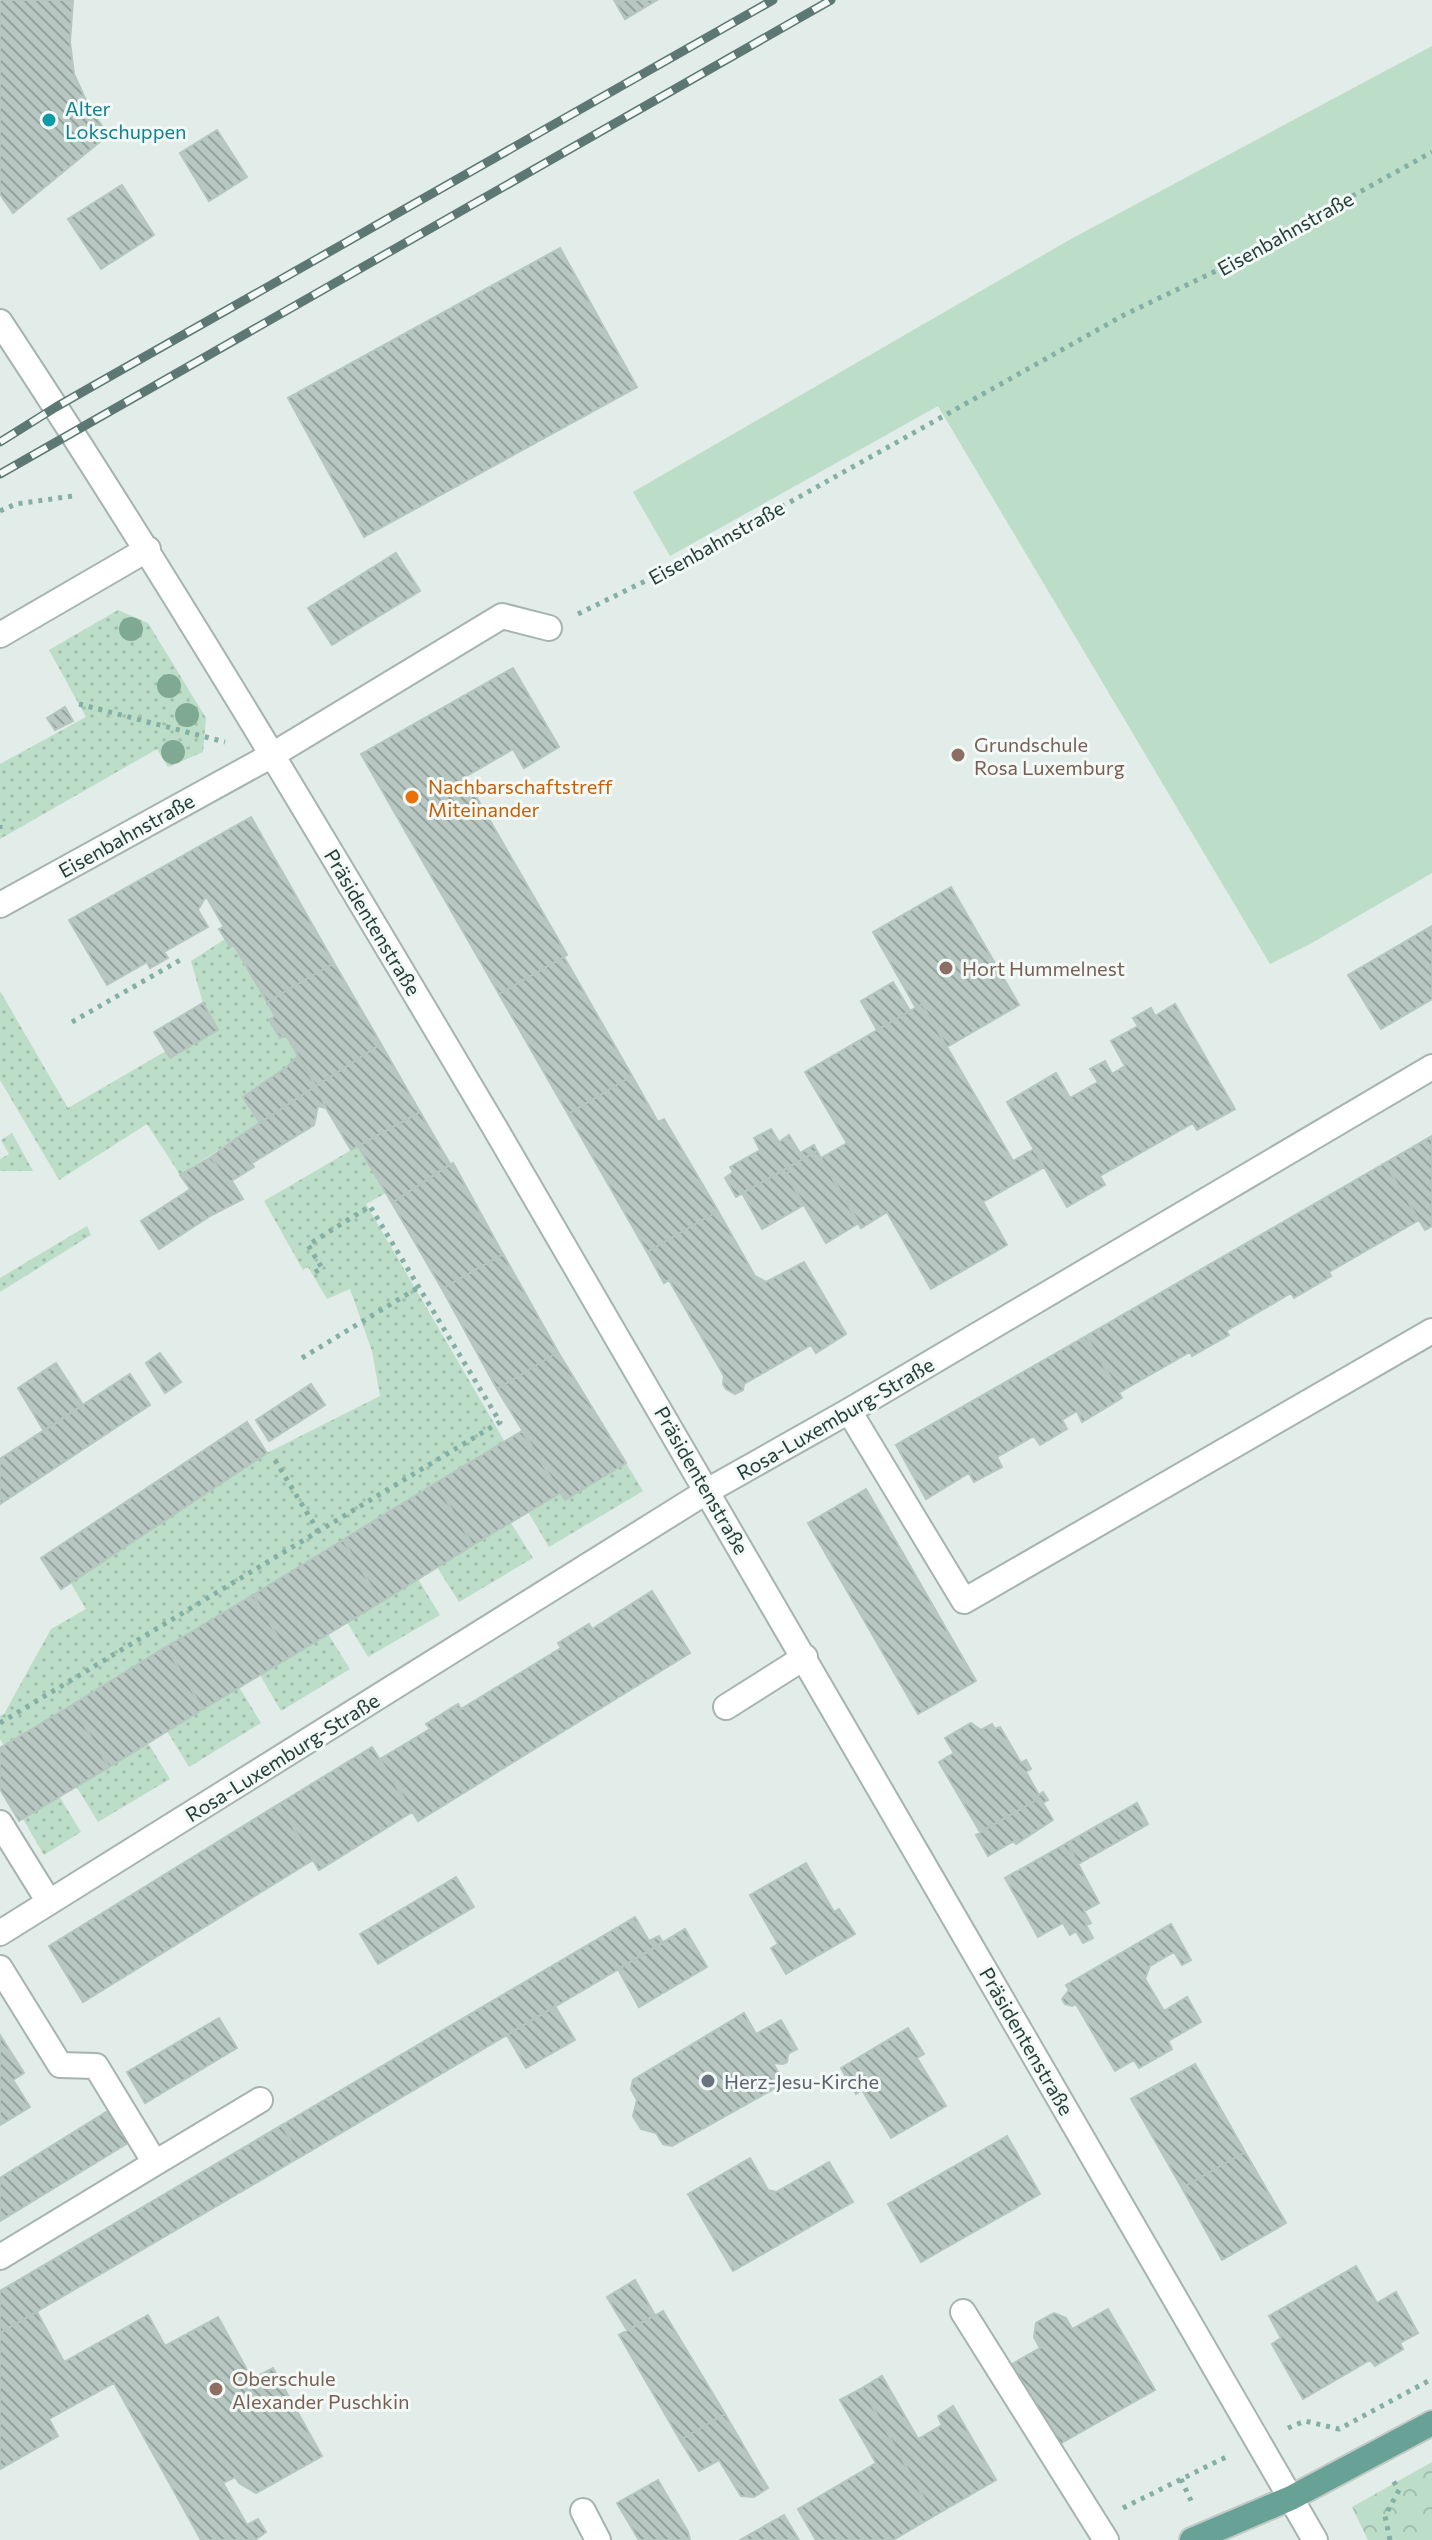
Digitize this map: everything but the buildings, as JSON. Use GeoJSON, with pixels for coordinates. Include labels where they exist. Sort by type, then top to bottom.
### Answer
{"type":"FeatureCollection","features":[{"type":"Feature","properties":{"kind":"main road"},"geometry":{"type":"LineString","coordinates":[[1192,2540],[1291,2498],[1432,2423]]}},
{"type":"Feature","properties":{"kind":"street","name":"Präsidentenstraße"},"geometry":{"type":"LineString","coordinates":[[0,322],[148,549],[274,754],[709,1490],[1315,2540]]}},
{"type":"Feature","properties":{"kind":"street"},"geometry":{"type":"LineString","coordinates":[[0,635],[148,549]]}},
{"type":"Feature","properties":{"kind":"street","name":"Eisenbahnstraße"},"geometry":{"type":"LineString","coordinates":[[0,905],[274,754],[502,616],[549,628]]}},
{"type":"Feature","properties":{"kind":"street","name":"Rosa-Luxemburg-Straße"},"geometry":{"type":"LineString","coordinates":[[0,1933],[709,1490],[849,1411],[1432,1067]]}},
{"type":"Feature","properties":{"kind":"street"},"geometry":{"type":"LineString","coordinates":[[849,1411],[964,1601],[1432,1331]]}},
{"type":"Feature","properties":{"kind":"street"},"geometry":{"type":"LineString","coordinates":[[726,1707],[805,1657]]}},
{"type":"Feature","properties":{"kind":"street"},"geometry":{"type":"LineString","coordinates":[[0,1823],[49,1902]]}},
{"type":"Feature","properties":{"kind":"street"},"geometry":{"type":"LineString","coordinates":[[0,1968],[60,2065],[96,2066],[155,2163]]}},
{"type":"Feature","properties":{"kind":"street"},"geometry":{"type":"LineString","coordinates":[[0,2257],[260,2100]]}},
{"type":"Feature","properties":{"kind":"street"},"geometry":{"type":"LineString","coordinates":[[963,2312],[1106,2540]]}},
{"type":"Feature","properties":{"kind":"street"},"geometry":{"type":"LineString","coordinates":[[583,2511],[598,2540]]}},
{"type":"Feature","properties":{"kind":"path","name":"Eisenbahnstraße"},"geometry":{"type":"LineString","coordinates":[[549,628],[674,567],[1124,315],[1222,268],[1432,152]]}},
{"type":"Feature","properties":{"kind":"path"},"geometry":{"type":"LineString","coordinates":[[0,511],[16,504],[78,495]]}},
{"type":"Feature","properties":{"kind":"path"},"geometry":{"type":"LineString","coordinates":[[79,704],[274,754]]}},
{"type":"Feature","properties":{"kind":"path"},"geometry":{"type":"LineString","coordinates":[[72,1022],[182,959]]}},
{"type":"Feature","properties":{"kind":"path"},"geometry":{"type":"LineString","coordinates":[[0,1723],[500,1422],[370,1206],[308,1245],[322,1268],[312,1274]]}},
{"type":"Feature","properties":{"kind":"path"},"geometry":{"type":"LineString","coordinates":[[302,1358],[419,1287]]}},
{"type":"Feature","properties":{"kind":"path"},"geometry":{"type":"LineString","coordinates":[[275,1460],[318,1531]]}},
{"type":"Feature","properties":{"kind":"path"},"geometry":{"type":"LineString","coordinates":[[1390,2540],[1385,2516],[1399,2490]]}},
{"type":"Feature","properties":{"kind":"green space"},"geometry":{"type":"Polygon","coordinates":[[[1432,46],[1432,873],[1270,964],[938,406],[670,556],[633,492],[1071,239],[1432,46]]]}},
{"type":"Feature","properties":{"kind":"green space"},"geometry":{"type":"Polygon","coordinates":[[[118,610],[148,623],[206,718],[203,752],[168,767],[157,749],[0,839],[0,764],[86,717],[49,650],[118,610]]]}},
{"type":"Feature","properties":{"kind":"green space"},"geometry":{"type":"Polygon","coordinates":[[[225,939],[230,947],[234,945],[275,1016],[269,1020],[280,1038],[286,1035],[298,1056],[243,1097],[260,1123],[180,1175],[147,1124],[59,1180],[0,1080],[0,991],[68,1108],[166,1051],[170,1058],[218,1030],[203,1003],[191,961],[225,939]]]}},
{"type":"Feature","properties":{"kind":"green space"},"geometry":{"type":"Polygon","coordinates":[[[12,1133],[33,1171],[0,1171],[0,1159],[9,1154],[1,1140],[12,1133]]]}},
{"type":"Feature","properties":{"kind":"green space"},"geometry":{"type":"Polygon","coordinates":[[[358,1146],[386,1193],[366,1204],[505,1442],[4,1746],[0,1739],[0,1716],[4,1714],[51,1629],[86,1609],[70,1582],[267,1453],[380,1396],[372,1351],[350,1289],[327,1299],[308,1267],[303,1270],[264,1201],[358,1146]]]}},
{"type":"Feature","properties":{"kind":"green space"},"geometry":{"type":"Polygon","coordinates":[[[87,1226],[91,1235],[0,1292],[0,1278],[87,1226]]]}},
{"type":"Feature","properties":{"kind":"green space"},"geometry":{"type":"Polygon","coordinates":[[[626,1463],[643,1491],[549,1547],[528,1512],[560,1493],[565,1500],[626,1463]]]}},
{"type":"Feature","properties":{"kind":"green space"},"geometry":{"type":"Polygon","coordinates":[[[511,1523],[533,1558],[459,1602],[437,1567],[511,1523]]]}},
{"type":"Feature","properties":{"kind":"green space"},"geometry":{"type":"Polygon","coordinates":[[[418,1579],[440,1615],[368,1657],[347,1622],[418,1579]]]}},
{"type":"Feature","properties":{"kind":"green space"},"geometry":{"type":"Polygon","coordinates":[[[328,1634],[350,1669],[281,1711],[260,1675],[328,1634]]]}},
{"type":"Feature","properties":{"kind":"green space"},"geometry":{"type":"Polygon","coordinates":[[[239,1687],[261,1723],[189,1767],[167,1731],[239,1687]]]}},
{"type":"Feature","properties":{"kind":"green space"},"geometry":{"type":"Polygon","coordinates":[[[148,1743],[170,1779],[98,1822],[76,1786],[148,1743]]]}},
{"type":"Feature","properties":{"kind":"green space"},"geometry":{"type":"Polygon","coordinates":[[[59,1796],[81,1832],[44,1855],[23,1819],[59,1796]]]}},
{"type":"Feature","properties":{"kind":"green space"},"geometry":{"type":"Polygon","coordinates":[[[1432,2462],[1432,2540],[1368,2540],[1352,2507],[1432,2462]]]}},
{"type":"Feature","properties":{"kind":"railway"},"geometry":{"type":"LineString","coordinates":[[0,442],[56,407],[773,0]]}},
{"type":"Feature","properties":{"kind":"railway"},"geometry":{"type":"LineString","coordinates":[[0,474],[831,0]]}},
{"type":"Feature","properties":{"kind":"place","name":"Alter Lokschuppen"},"geometry":{"type":"Point","coordinates":[49,120]}},
{"type":"Feature","properties":{"kind":"place","name":"Grundschule Rosa Luxemburg"},"geometry":{"type":"Point","coordinates":[958,755]}},
{"type":"Feature","properties":{"kind":"place","name":"Nachbarschaftstreff Miteinander"},"geometry":{"type":"Point","coordinates":[412,797]}},
{"type":"Feature","properties":{"kind":"place","name":"Hort Hummelnest"},"geometry":{"type":"Point","coordinates":[946,968]}},
{"type":"Feature","properties":{"kind":"place","name":"Herz-Jesu-Kirche"},"geometry":{"type":"Point","coordinates":[708,2081]}},
{"type":"Feature","properties":{"kind":"place","name":"Oberschule Alexander Puschkin"},"geometry":{"type":"Point","coordinates":[216,2389]}}]}
